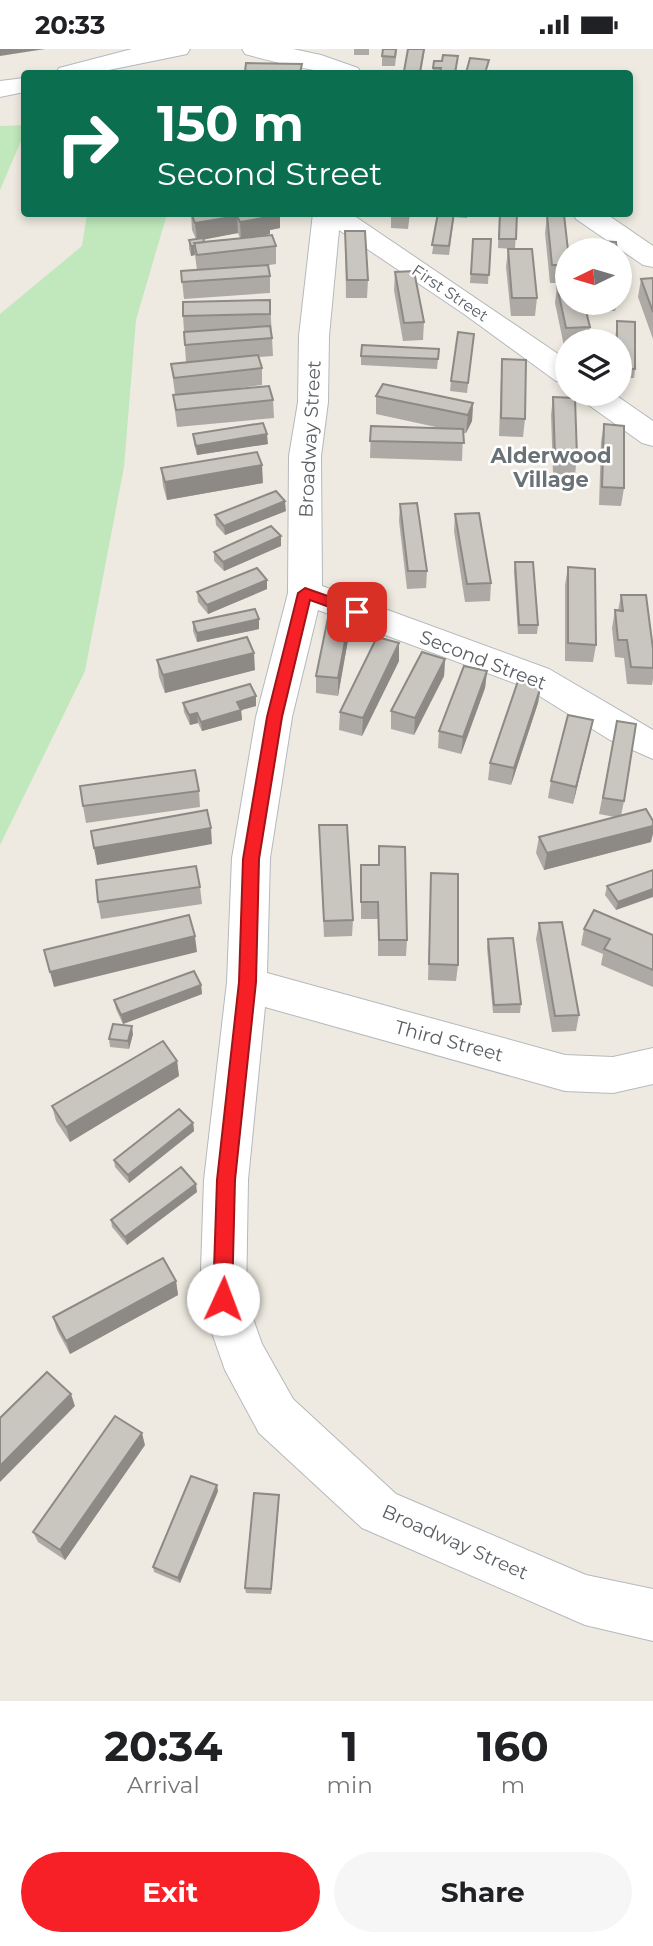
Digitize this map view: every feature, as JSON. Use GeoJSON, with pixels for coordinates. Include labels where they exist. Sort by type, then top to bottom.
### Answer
{"type":"FeatureCollection","features":[{"type":"Feature","properties":{"kind":"street"},"geometry":{"type":"LineString","coordinates":[[79,70],[128,57],[178,49]]}},
{"type":"Feature","properties":{"kind":"street"},"geometry":{"type":"LineString","coordinates":[[254,49],[312,60],[338,70]]}},
{"type":"Feature","properties":{"kind":"street"},"geometry":{"type":"LineString","coordinates":[[0,89],[21,86]]}},
{"type":"Feature","properties":{"kind":"street","name":"Broadway Street"},"geometry":{"type":"LineString","coordinates":[[329,217],[314,336],[313,403],[305,456],[305,593],[274,717],[251,859],[247,982],[226,1180],[223,1299],[242,1354],[276,1416],[379,1511],[584,1600],[653,1615]]}},
{"type":"Feature","properties":{"kind":"street","name":"First Street"},"geometry":{"type":"LineString","coordinates":[[335,217],[474,308],[555,365]]}},
{"type":"Feature","properties":{"kind":"street"},"geometry":{"type":"LineString","coordinates":[[592,217],[653,259]]}},
{"type":"Feature","properties":{"kind":"street"},"geometry":{"type":"LineString","coordinates":[[611,406],[653,436]]}},
{"type":"Feature","properties":{"kind":"street","name":"Second Street"},"geometry":{"type":"LineString","coordinates":[[305,593],[538,679],[578,701],[619,730],[653,745]]}},
{"type":"Feature","properties":{"kind":"street","name":"Third Street"},"geometry":{"type":"LineString","coordinates":[[247,982],[279,995],[565,1073],[612,1075],[653,1066]]}},
{"type":"Feature","properties":{"kind":"green space"},"geometry":{"type":"Polygon","coordinates":[[[21,125],[21,141],[0,190],[0,126],[21,125]]]}},
{"type":"Feature","properties":{"kind":"green space"},"geometry":{"type":"Polygon","coordinates":[[[87,217],[166,217],[136,320],[124,467],[85,671],[0,845],[0,314],[82,246],[87,217]]]}},
{"type":"Feature","properties":{"kind":"building"},"geometry":{"type":"Polygon","coordinates":[[[383,49],[396,49],[395,57],[382,56],[383,49]]]}},
{"type":"Feature","properties":{"kind":"building"},"geometry":{"type":"Polygon","coordinates":[[[408,49],[424,49],[420,70],[404,70],[408,49]]]}},
{"type":"Feature","properties":{"kind":"building"},"geometry":{"type":"Polygon","coordinates":[[[443,55],[458,56],[456,70],[433,68],[434,61],[442,61],[443,55]]]}},
{"type":"Feature","properties":{"kind":"building"},"geometry":{"type":"Polygon","coordinates":[[[470,58],[489,60],[486,70],[467,70],[470,58]]]}},
{"type":"Feature","properties":{"kind":"building"},"geometry":{"type":"Polygon","coordinates":[[[246,63],[302,64],[301,70],[245,70],[246,63]]]}},
{"type":"Feature","properties":{"kind":"building"},"geometry":{"type":"Polygon","coordinates":[[[193,217],[231,217],[195,223],[193,217]]]}},
{"type":"Feature","properties":{"kind":"building"},"geometry":{"type":"Polygon","coordinates":[[[238,217],[269,217],[240,222],[238,217]]]}},
{"type":"Feature","properties":{"kind":"building"},"geometry":{"type":"Polygon","coordinates":[[[437,217],[453,217],[449,246],[432,245],[437,217]]]}},
{"type":"Feature","properties":{"kind":"building"},"geometry":{"type":"Polygon","coordinates":[[[500,217],[517,217],[516,239],[499,239],[500,217]]]}},
{"type":"Feature","properties":{"kind":"building"},"geometry":{"type":"Polygon","coordinates":[[[547,217],[564,217],[567,238],[555,238],[555,265],[552,265],[547,217]]]}},
{"type":"Feature","properties":{"kind":"building"},"geometry":{"type":"Polygon","coordinates":[[[345,231],[365,231],[368,280],[347,280],[345,231]]]}},
{"type":"Feature","properties":{"kind":"building"},"geometry":{"type":"Polygon","coordinates":[[[272,235],[276,246],[197,255],[194,243],[272,235]]]}},
{"type":"Feature","properties":{"kind":"building"},"geometry":{"type":"Polygon","coordinates":[[[203,238],[204,242],[191,246],[189,240],[203,238]]]}},
{"type":"Feature","properties":{"kind":"building"},"geometry":{"type":"Polygon","coordinates":[[[473,239],[491,239],[489,275],[471,274],[473,239]]]}},
{"type":"Feature","properties":{"kind":"building"},"geometry":{"type":"Polygon","coordinates":[[[508,249],[532,249],[537,298],[512,298],[508,249]]]}},
{"type":"Feature","properties":{"kind":"building"},"geometry":{"type":"Polygon","coordinates":[[[268,265],[270,276],[182,282],[181,271],[268,265]]]}},
{"type":"Feature","properties":{"kind":"building"},"geometry":{"type":"Polygon","coordinates":[[[414,271],[424,322],[404,323],[395,272],[414,271]]]}},
{"type":"Feature","properties":{"kind":"building"},"geometry":{"type":"Polygon","coordinates":[[[653,278],[653,312],[641,279],[653,278]]]}},
{"type":"Feature","properties":{"kind":"building"},"geometry":{"type":"Polygon","coordinates":[[[270,300],[270,314],[183,316],[183,302],[270,300]]]}},
{"type":"Feature","properties":{"kind":"building"},"geometry":{"type":"Polygon","coordinates":[[[563,315],[587,315],[590,327],[566,328],[563,315]]]}},
{"type":"Feature","properties":{"kind":"building"},"geometry":{"type":"Polygon","coordinates":[[[617,321],[635,322],[635,369],[632,369],[632,329],[617,329],[617,321]]]}},
{"type":"Feature","properties":{"kind":"building"},"geometry":{"type":"Polygon","coordinates":[[[270,326],[272,338],[185,345],[184,332],[270,326]]]}},
{"type":"Feature","properties":{"kind":"building"},"geometry":{"type":"Polygon","coordinates":[[[458,332],[474,334],[468,383],[451,381],[458,332]]]}},
{"type":"Feature","properties":{"kind":"building"},"geometry":{"type":"Polygon","coordinates":[[[362,345],[439,349],[438,359],[361,356],[362,345]]]}},
{"type":"Feature","properties":{"kind":"building"},"geometry":{"type":"Polygon","coordinates":[[[258,355],[262,368],[174,378],[171,364],[258,355]]]}},
{"type":"Feature","properties":{"kind":"building"},"geometry":{"type":"Polygon","coordinates":[[[502,359],[526,360],[525,419],[501,418],[502,359]]]}},
{"type":"Feature","properties":{"kind":"building"},"geometry":{"type":"Polygon","coordinates":[[[383,384],[473,403],[468,415],[376,396],[383,384]]]}},
{"type":"Feature","properties":{"kind":"building"},"geometry":{"type":"Polygon","coordinates":[[[269,386],[273,400],[176,410],[173,395],[269,386]]]}},
{"type":"Feature","properties":{"kind":"building"},"geometry":{"type":"Polygon","coordinates":[[[553,397],[555,406],[575,406],[577,457],[555,456],[553,397]]]}},
{"type":"Feature","properties":{"kind":"building"},"geometry":{"type":"Polygon","coordinates":[[[263,423],[267,434],[196,446],[193,434],[263,423]]]}},
{"type":"Feature","properties":{"kind":"building"},"geometry":{"type":"Polygon","coordinates":[[[604,424],[624,426],[624,488],[602,487],[604,424]]]}},
{"type":"Feature","properties":{"kind":"building"},"geometry":{"type":"Polygon","coordinates":[[[371,426],[463,429],[464,443],[370,441],[371,426]]]}},
{"type":"Feature","properties":{"kind":"building"},"geometry":{"type":"Polygon","coordinates":[[[257,452],[262,465],[165,482],[161,468],[257,452]]]}},
{"type":"Feature","properties":{"kind":"building"},"geometry":{"type":"Polygon","coordinates":[[[276,491],[285,501],[224,526],[215,515],[276,491]]]}},
{"type":"Feature","properties":{"kind":"building"},"geometry":{"type":"Polygon","coordinates":[[[417,503],[427,571],[408,571],[400,504],[417,503]]]}},
{"type":"Feature","properties":{"kind":"building"},"geometry":{"type":"Polygon","coordinates":[[[479,513],[491,583],[467,584],[455,514],[479,513]]]}},
{"type":"Feature","properties":{"kind":"building"},"geometry":{"type":"Polygon","coordinates":[[[271,526],[281,536],[223,562],[214,552],[271,526]]]}},
{"type":"Feature","properties":{"kind":"building"},"geometry":{"type":"Polygon","coordinates":[[[515,562],[533,562],[538,625],[519,625],[515,562]]]}},
{"type":"Feature","properties":{"kind":"building"},"geometry":{"type":"Polygon","coordinates":[[[568,567],[595,569],[596,645],[568,643],[568,567]]]}},
{"type":"Feature","properties":{"kind":"building"},"geometry":{"type":"Polygon","coordinates":[[[257,568],[267,580],[207,605],[197,592],[257,568]]]}},
{"type":"Feature","properties":{"kind":"building"},"geometry":{"type":"Polygon","coordinates":[[[621,595],[646,595],[653,668],[631,667],[627,640],[618,640],[615,610],[623,611],[621,595]]]}},
{"type":"Feature","properties":{"kind":"building"},"geometry":{"type":"Polygon","coordinates":[[[331,603],[352,605],[338,678],[316,676],[331,603]]]}},
{"type":"Feature","properties":{"kind":"building"},"geometry":{"type":"Polygon","coordinates":[[[255,609],[259,619],[197,633],[193,622],[255,609]]]}},
{"type":"Feature","properties":{"kind":"building"},"geometry":{"type":"Polygon","coordinates":[[[247,637],[254,653],[163,675],[157,660],[247,637]]]}},
{"type":"Feature","properties":{"kind":"building"},"geometry":{"type":"Polygon","coordinates":[[[377,637],[399,643],[363,718],[340,712],[377,637]]]}},
{"type":"Feature","properties":{"kind":"building"},"geometry":{"type":"Polygon","coordinates":[[[422,652],[445,659],[415,718],[391,711],[422,652]]]}},
{"type":"Feature","properties":{"kind":"building"},"geometry":{"type":"Polygon","coordinates":[[[464,666],[487,671],[463,737],[439,731],[464,666]]]}},
{"type":"Feature","properties":{"kind":"building"},"geometry":{"type":"Polygon","coordinates":[[[518,681],[541,686],[514,768],[490,763],[518,681]]]}},
{"type":"Feature","properties":{"kind":"building"},"geometry":{"type":"Polygon","coordinates":[[[250,684],[256,696],[237,702],[241,710],[201,722],[197,713],[189,715],[183,703],[250,684]]]}},
{"type":"Feature","properties":{"kind":"building"},"geometry":{"type":"Polygon","coordinates":[[[568,715],[593,720],[576,787],[551,781],[568,715]]]}},
{"type":"Feature","properties":{"kind":"building"},"geometry":{"type":"Polygon","coordinates":[[[617,721],[636,724],[624,801],[603,798],[617,721]]]}},
{"type":"Feature","properties":{"kind":"building"},"geometry":{"type":"Polygon","coordinates":[[[195,770],[199,791],[83,806],[80,786],[195,770]]]}},
{"type":"Feature","properties":{"kind":"building"},"geometry":{"type":"Polygon","coordinates":[[[646,809],[653,826],[547,853],[539,837],[646,809]]]}},
{"type":"Feature","properties":{"kind":"building"},"geometry":{"type":"Polygon","coordinates":[[[207,810],[211,828],[94,848],[91,831],[207,810]]]}},
{"type":"Feature","properties":{"kind":"building"},"geometry":{"type":"Polygon","coordinates":[[[319,825],[347,825],[353,920],[324,921],[319,825]]]}},
{"type":"Feature","properties":{"kind":"building"},"geometry":{"type":"Polygon","coordinates":[[[379,846],[405,847],[407,940],[379,940],[378,902],[361,902],[361,865],[379,865],[379,846]]]}},
{"type":"Feature","properties":{"kind":"building"},"geometry":{"type":"Polygon","coordinates":[[[196,866],[200,887],[98,902],[96,880],[196,866]]]}},
{"type":"Feature","properties":{"kind":"building"},"geometry":{"type":"Polygon","coordinates":[[[653,870],[653,889],[618,902],[607,886],[653,870]]]}},
{"type":"Feature","properties":{"kind":"building"},"geometry":{"type":"Polygon","coordinates":[[[431,873],[458,874],[458,965],[429,964],[431,873]]]}},
{"type":"Feature","properties":{"kind":"building"},"geometry":{"type":"Polygon","coordinates":[[[594,910],[653,935],[653,970],[604,949],[610,939],[584,929],[594,910]]]}},
{"type":"Feature","properties":{"kind":"building"},"geometry":{"type":"Polygon","coordinates":[[[189,915],[195,936],[50,972],[44,950],[189,915]]]}},
{"type":"Feature","properties":{"kind":"building"},"geometry":{"type":"Polygon","coordinates":[[[562,922],[579,1015],[555,1016],[539,923],[562,922]]]}},
{"type":"Feature","properties":{"kind":"building"},"geometry":{"type":"Polygon","coordinates":[[[513,938],[521,1004],[494,1005],[488,939],[513,938]]]}},
{"type":"Feature","properties":{"kind":"building"},"geometry":{"type":"Polygon","coordinates":[[[194,971],[201,985],[121,1015],[114,1000],[194,971]]]}},
{"type":"Feature","properties":{"kind":"building"},"geometry":{"type":"Polygon","coordinates":[[[113,1024],[132,1026],[128,1041],[109,1039],[113,1024]]]}},
{"type":"Feature","properties":{"kind":"building"},"geometry":{"type":"Polygon","coordinates":[[[163,1041],[177,1061],[66,1127],[52,1106],[163,1041]]]}},
{"type":"Feature","properties":{"kind":"building"},"geometry":{"type":"Polygon","coordinates":[[[179,1109],[193,1123],[128,1175],[114,1160],[179,1109]]]}},
{"type":"Feature","properties":{"kind":"building"},"geometry":{"type":"Polygon","coordinates":[[[181,1167],[196,1184],[125,1237],[111,1220],[181,1167]]]}},
{"type":"Feature","properties":{"kind":"building"},"geometry":{"type":"Polygon","coordinates":[[[163,1258],[176,1281],[66,1341],[53,1317],[163,1258]]]}},
{"type":"Feature","properties":{"kind":"building"},"geometry":{"type":"Polygon","coordinates":[[[47,1372],[71,1394],[0,1466],[0,1418],[47,1372]]]}},
{"type":"Feature","properties":{"kind":"building"},"geometry":{"type":"Polygon","coordinates":[[[115,1416],[142,1433],[60,1550],[33,1532],[115,1416]]]}},
{"type":"Feature","properties":{"kind":"building"},"geometry":{"type":"Polygon","coordinates":[[[191,1476],[217,1485],[178,1578],[153,1567],[191,1476]]]}},
{"type":"Feature","properties":{"kind":"building"},"geometry":{"type":"Polygon","coordinates":[[[254,1493],[279,1495],[271,1589],[245,1588],[254,1493]]]}},
{"type":"Feature","properties":{"kind":"district","name":"Alderwood Village"},"geometry":{"type":"Point","coordinates":[551,467]}},
{"type":"Feature","properties":{"kind":"route"},"geometry":{"type":"LineString","coordinates":[[223,1299],[226,1180],[247,982],[251,859],[274,717],[305,593],[357,612]]}}]}
